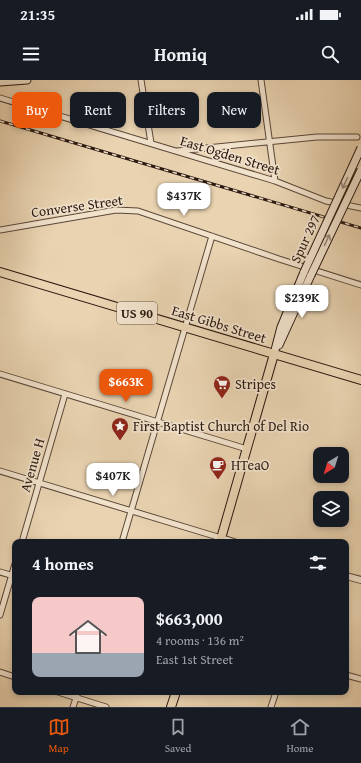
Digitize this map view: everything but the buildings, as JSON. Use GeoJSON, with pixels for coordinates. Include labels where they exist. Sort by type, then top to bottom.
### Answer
{"type":"FeatureCollection","features":[{"type":"Feature","properties":{"kind":"main road"},"geometry":{"type":"LineString","coordinates":[[0,82],[27,80]]}},
{"type":"Feature","properties":{"kind":"main road","name":"Spur 297"},"geometry":{"type":"LineString","coordinates":[[307,274],[361,148]]}},
{"type":"Feature","properties":{"kind":"main road","name":"Spur 297"},"geometry":{"type":"LineString","coordinates":[[274,354],[280,327],[361,170]]}},
{"type":"Feature","properties":{"kind":"main road","name":"East Gibbs Street"},"geometry":{"type":"LineString","coordinates":[[0,272],[361,380]]}},
{"type":"Feature","properties":{"kind":"main road"},"geometry":{"type":"LineString","coordinates":[[220,539],[274,354]]}},
{"type":"Feature","properties":{"kind":"main road"},"geometry":{"type":"LineString","coordinates":[[171,707],[175,695]]}},
{"type":"Feature","properties":{"kind":"street"},"geometry":{"type":"LineString","coordinates":[[141,80],[151,143]]}},
{"type":"Feature","properties":{"kind":"street"},"geometry":{"type":"LineString","coordinates":[[261,80],[275,181]]}},
{"type":"Feature","properties":{"kind":"street","name":"East Ogden Street"},"geometry":{"type":"LineString","coordinates":[[0,98],[275,181],[326,201],[361,208]]}},
{"type":"Feature","properties":{"kind":"street"},"geometry":{"type":"LineString","coordinates":[[174,151],[317,137],[357,137]]}},
{"type":"Feature","properties":{"kind":"street","name":"Converse Street"},"geometry":{"type":"LineString","coordinates":[[0,230],[127,210],[144,213],[361,285]]}},
{"type":"Feature","properties":{"kind":"street"},"geometry":{"type":"LineString","coordinates":[[123,539],[212,236]]}},
{"type":"Feature","properties":{"kind":"street"},"geometry":{"type":"LineString","coordinates":[[0,374],[247,449]]}},
{"type":"Feature","properties":{"kind":"street","name":"Avenue H"},"geometry":{"type":"LineString","coordinates":[[23,539],[65,394]]}},
{"type":"Feature","properties":{"kind":"street"},"geometry":{"type":"LineString","coordinates":[[0,471],[217,539]]}},
{"type":"Feature","properties":{"kind":"street"},"geometry":{"type":"LineString","coordinates":[[0,572],[12,576]]}},
{"type":"Feature","properties":{"kind":"street"},"geometry":{"type":"LineString","coordinates":[[349,577],[361,580]]}},
{"type":"Feature","properties":{"kind":"street"},"geometry":{"type":"LineString","coordinates":[[0,615],[12,579]]}},
{"type":"Feature","properties":{"kind":"street"},"geometry":{"type":"LineString","coordinates":[[0,672],[12,676]]}},
{"type":"Feature","properties":{"kind":"street"},"geometry":{"type":"LineString","coordinates":[[349,676],[361,679]]}},
{"type":"Feature","properties":{"kind":"street"},"geometry":{"type":"LineString","coordinates":[[67,695],[106,707]]}},
{"type":"Feature","properties":{"kind":"street"},"geometry":{"type":"LineString","coordinates":[[73,707],[77,695]]}},
{"type":"Feature","properties":{"kind":"street"},"geometry":{"type":"LineString","coordinates":[[272,707],[275,695]]}},
{"type":"Feature","properties":{"kind":"railway"},"geometry":{"type":"LineString","coordinates":[[0,121],[361,228]]}},
{"type":"Feature","properties":{"kind":"place","name":"Stripes"},"geometry":{"type":"Point","coordinates":[222,399]}},
{"type":"Feature","properties":{"kind":"place","name":"First Baptist Church of Del Rio"},"geometry":{"type":"Point","coordinates":[120,441]}},
{"type":"Feature","properties":{"kind":"place","name":"HTeaO"},"geometry":{"type":"Point","coordinates":[218,480]}}]}
